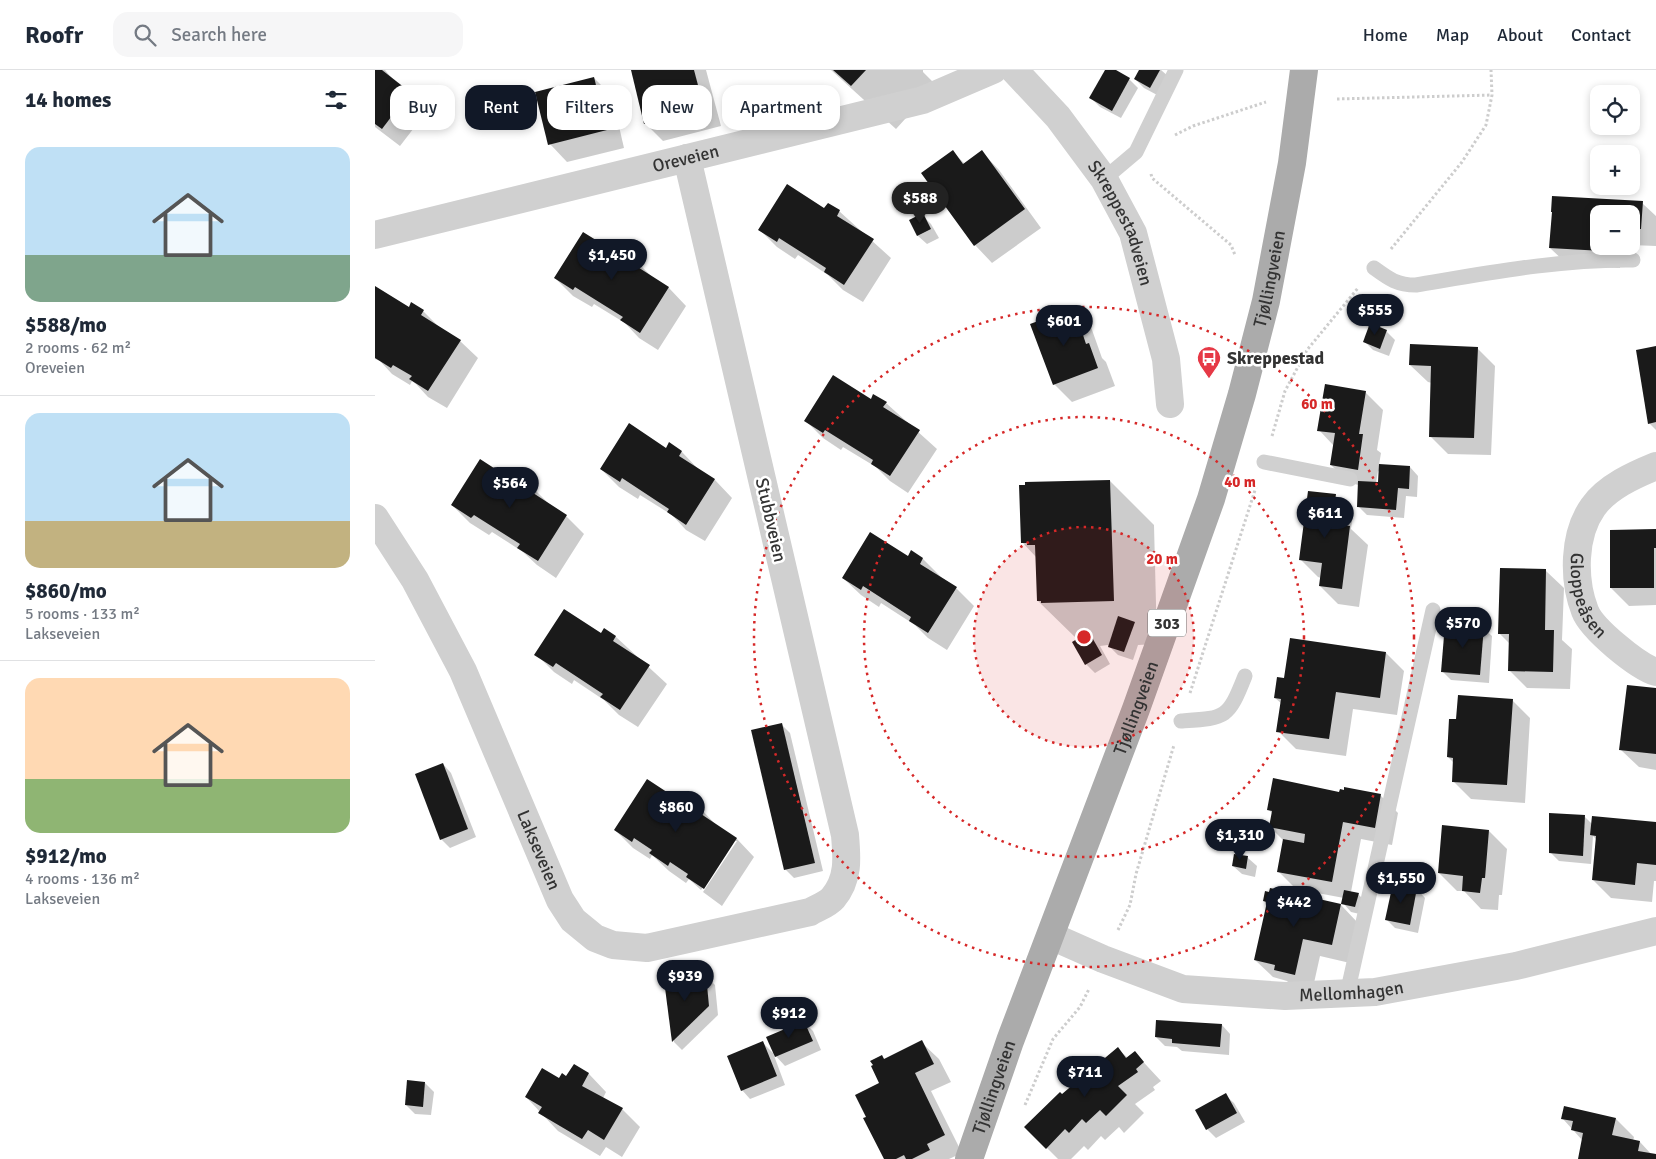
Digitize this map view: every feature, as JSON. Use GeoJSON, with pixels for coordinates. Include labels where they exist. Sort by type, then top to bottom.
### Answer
{"type":"FeatureCollection","features":[{"type":"Feature","properties":{"kind":"main road","name":"Tjøllingveien"},"geometry":{"type":"LineString","coordinates":[[969,1159],[1010,1041],[1136,710],[1202,527],[1237,414],[1266,301],[1292,163],[1304,70]]}},
{"type":"Feature","properties":{"kind":"street","name":"Oreveien"},"geometry":{"type":"LineString","coordinates":[[375,235],[923,100],[993,70]]}},
{"type":"Feature","properties":{"kind":"street","name":"Skreppestadveien"},"geometry":{"type":"LineString","coordinates":[[1013,70],[1058,117],[1104,179],[1133,233],[1166,359],[1170,404]]}},
{"type":"Feature","properties":{"kind":"street","name":"Stubbveien"},"geometry":{"type":"LineString","coordinates":[[687,158],[845,835],[848,862],[843,883]]}},
{"type":"Feature","properties":{"kind":"street","name":"Gloppeåsen"},"geometry":{"type":"LineString","coordinates":[[1656,466],[1639,473],[1613,488],[1593,507],[1581,531],[1578,555],[1578,589],[1585,613],[1602,633],[1629,658],[1656,672]]}},
{"type":"Feature","properties":{"kind":"street","name":"Lakseveien"},"geometry":{"type":"LineString","coordinates":[[375,518],[415,580],[463,670],[560,900],[573,920],[595,938],[613,945],[647,948],[810,912],[833,900],[843,883]]}},
{"type":"Feature","properties":{"kind":"street","name":"Mellomhagen"},"geometry":{"type":"LineString","coordinates":[[1051,936],[1103,959],[1183,988],[1285,996],[1375,992],[1517,966],[1656,932]]}},
{"type":"Feature","properties":{"kind":"lane"},"geometry":{"type":"LineString","coordinates":[[1104,179],[1136,152],[1176,70]]}},
{"type":"Feature","properties":{"kind":"lane"},"geometry":{"type":"LineString","coordinates":[[1374,268],[1403,285],[1416,285],[1520,268],[1607,260],[1633,260]]}},
{"type":"Feature","properties":{"kind":"lane"},"geometry":{"type":"LineString","coordinates":[[1264,462],[1350,479]]}},
{"type":"Feature","properties":{"kind":"lane"},"geometry":{"type":"LineString","coordinates":[[1347,994],[1433,610]]}},
{"type":"Feature","properties":{"kind":"lane"},"geometry":{"type":"LineString","coordinates":[[1181,721],[1212,719],[1227,712],[1235,702],[1245,676]]}},
{"type":"Feature","properties":{"kind":"path"},"geometry":{"type":"LineString","coordinates":[[1023,1112],[1053,1039],[1080,1007],[1130,905],[1136,874],[1181,721],[1285,391],[1307,350],[1462,162],[1486,124],[1492,95],[1491,70]]}},
{"type":"Feature","properties":{"kind":"path"},"geometry":{"type":"LineString","coordinates":[[1337,99],[1492,95]]}},
{"type":"Feature","properties":{"kind":"path"},"geometry":{"type":"LineString","coordinates":[[1235,255],[1231,245],[1152,178],[1149,168],[1136,152],[1193,126],[1266,102]]}},
{"type":"Feature","properties":{"kind":"building"},"geometry":{"type":"Polygon","coordinates":[[[375,70],[382,70],[401,85],[390,85],[390,118],[382,129],[375,124],[375,70]]]}},
{"type":"Feature","properties":{"kind":"building"},"geometry":{"type":"Polygon","coordinates":[[[631,70],[694,70],[698,85],[642,85],[642,116],[631,70]]]}},
{"type":"Feature","properties":{"kind":"building"},"geometry":{"type":"Polygon","coordinates":[[[833,70],[866,70],[851,86],[833,70]]]}},
{"type":"Feature","properties":{"kind":"building"},"geometry":{"type":"Polygon","coordinates":[[[1105,70],[1116,70],[1130,78],[1112,111],[1089,98],[1105,70]]]}},
{"type":"Feature","properties":{"kind":"building"},"geometry":{"type":"Polygon","coordinates":[[[1139,70],[1160,70],[1150,88],[1134,79],[1139,70]]]}},
{"type":"Feature","properties":{"kind":"building"},"geometry":{"type":"Polygon","coordinates":[[[594,77],[596,85],[563,85],[594,77]]]}},
{"type":"Feature","properties":{"kind":"building"},"geometry":{"type":"Polygon","coordinates":[[[547,89],[547,130],[607,130],[548,145],[537,100],[537,91],[547,89]]]}},
{"type":"Feature","properties":{"kind":"building"},"geometry":{"type":"Polygon","coordinates":[[[953,150],[963,164],[982,150],[1025,209],[974,246],[921,173],[953,150]]]}},
{"type":"Feature","properties":{"kind":"building"},"geometry":{"type":"Polygon","coordinates":[[[787,184],[824,208],[828,203],[840,210],[837,216],[874,239],[844,285],[824,272],[826,268],[779,238],[777,242],[758,230],[787,184]]]}},
{"type":"Feature","properties":{"kind":"building"},"geometry":{"type":"Polygon","coordinates":[[[1552,196],[1643,201],[1641,229],[1640,205],[1590,205],[1590,250],[1549,248],[1552,196]]]}},
{"type":"Feature","properties":{"kind":"building"},"geometry":{"type":"Polygon","coordinates":[[[923,213],[931,229],[917,236],[909,220],[923,213]]]}},
{"type":"Feature","properties":{"kind":"building"},"geometry":{"type":"Polygon","coordinates":[[[583,232],[620,255],[623,251],[636,259],[633,264],[669,287],[640,333],[620,320],[623,317],[575,287],[573,290],[554,278],[583,232]]]}},
{"type":"Feature","properties":{"kind":"building"},"geometry":{"type":"Polygon","coordinates":[[[375,286],[409,307],[411,302],[424,310],[421,315],[461,340],[428,391],[409,379],[412,376],[393,365],[391,368],[375,358],[375,286]]]}},
{"type":"Feature","properties":{"kind":"building"},"geometry":{"type":"Polygon","coordinates":[[[1074,308],[1086,344],[1089,343],[1098,368],[1053,385],[1030,324],[1074,308]]]}},
{"type":"Feature","properties":{"kind":"building"},"geometry":{"type":"Polygon","coordinates":[[[1370,323],[1387,330],[1380,349],[1363,342],[1370,323]]]}},
{"type":"Feature","properties":{"kind":"building"},"geometry":{"type":"Polygon","coordinates":[[[1410,344],[1478,347],[1474,438],[1429,437],[1431,366],[1409,365],[1410,344]]]}},
{"type":"Feature","properties":{"kind":"building"},"geometry":{"type":"Polygon","coordinates":[[[1656,346],[1656,422],[1648,424],[1636,350],[1656,346]]]}},
{"type":"Feature","properties":{"kind":"building"},"geometry":{"type":"Polygon","coordinates":[[[833,375],[871,399],[873,394],[887,402],[883,407],[920,430],[890,476],[871,464],[873,460],[825,430],[823,433],[804,421],[833,375]]]}},
{"type":"Feature","properties":{"kind":"building"},"geometry":{"type":"Polygon","coordinates":[[[1325,384],[1366,391],[1359,434],[1363,434],[1358,470],[1330,465],[1335,433],[1317,431],[1325,384]]]}},
{"type":"Feature","properties":{"kind":"building"},"geometry":{"type":"Polygon","coordinates":[[[629,423],[666,448],[669,442],[682,451],[679,456],[715,479],[686,525],[667,512],[669,509],[622,478],[620,482],[600,469],[629,423]]]}},
{"type":"Feature","properties":{"kind":"building"},"geometry":{"type":"Polygon","coordinates":[[[480,459],[517,483],[520,478],[533,486],[530,491],[567,515],[538,561],[517,548],[520,544],[474,515],[471,518],[451,505],[480,459]]]}},
{"type":"Feature","properties":{"kind":"building"},"geometry":{"type":"Polygon","coordinates":[[[1379,464],[1410,466],[1409,489],[1398,488],[1396,510],[1357,507],[1358,481],[1378,482],[1379,464]]]}},
{"type":"Feature","properties":{"kind":"building"},"geometry":{"type":"Polygon","coordinates":[[[1110,480],[1114,601],[1041,603],[1041,601],[1037,601],[1035,545],[1021,543],[1019,485],[1025,485],[1025,482],[1110,480]]]}},
{"type":"Feature","properties":{"kind":"building"},"geometry":{"type":"Polygon","coordinates":[[[1308,491],[1336,494],[1332,523],[1350,526],[1342,589],[1319,586],[1322,563],[1299,560],[1308,491]]]}},
{"type":"Feature","properties":{"kind":"building"},"geometry":{"type":"Polygon","coordinates":[[[1656,529],[1654,588],[1610,588],[1610,530],[1656,529]]]}},
{"type":"Feature","properties":{"kind":"building"},"geometry":{"type":"Polygon","coordinates":[[[870,532],[908,556],[911,550],[923,558],[920,564],[957,587],[928,633],[909,621],[911,617],[863,586],[861,590],[842,578],[870,532]]]}},
{"type":"Feature","properties":{"kind":"building"},"geometry":{"type":"Polygon","coordinates":[[[1500,568],[1546,569],[1545,630],[1554,630],[1553,672],[1508,671],[1509,634],[1498,634],[1500,568]]]}},
{"type":"Feature","properties":{"kind":"building"},"geometry":{"type":"Polygon","coordinates":[[[564,609],[601,633],[604,628],[616,636],[613,641],[650,665],[620,710],[600,697],[603,694],[556,663],[553,667],[534,655],[564,609]]]}},
{"type":"Feature","properties":{"kind":"building"},"geometry":{"type":"Polygon","coordinates":[[[1118,616],[1135,622],[1124,652],[1108,647],[1118,616]]]}},
{"type":"Feature","properties":{"kind":"building"},"geometry":{"type":"Polygon","coordinates":[[[1445,624],[1484,626],[1480,675],[1441,672],[1445,624]]]}},
{"type":"Feature","properties":{"kind":"building"},"geometry":{"type":"Polygon","coordinates":[[[1089,632],[1102,655],[1085,665],[1072,642],[1089,632]]]}},
{"type":"Feature","properties":{"kind":"building"},"geometry":{"type":"Polygon","coordinates":[[[1290,638],[1386,652],[1380,698],[1336,692],[1329,739],[1276,732],[1281,699],[1274,698],[1277,677],[1284,678],[1290,638]]]}},
{"type":"Feature","properties":{"kind":"building"},"geometry":{"type":"Polygon","coordinates":[[[1627,685],[1656,688],[1656,754],[1619,750],[1627,685]]]}},
{"type":"Feature","properties":{"kind":"building"},"geometry":{"type":"Polygon","coordinates":[[[1458,695],[1513,699],[1507,785],[1452,782],[1453,758],[1447,757],[1449,719],[1456,719],[1458,695]]]}},
{"type":"Feature","properties":{"kind":"building"},"geometry":{"type":"Polygon","coordinates":[[[782,723],[815,863],[784,870],[751,730],[782,723]]]}},
{"type":"Feature","properties":{"kind":"building"},"geometry":{"type":"Polygon","coordinates":[[[443,763],[468,829],[440,840],[415,774],[443,763]]]}},
{"type":"Feature","properties":{"kind":"building"},"geometry":{"type":"Polygon","coordinates":[[[1273,778],[1339,792],[1340,789],[1344,790],[1344,787],[1381,794],[1375,828],[1343,822],[1332,882],[1277,872],[1283,839],[1304,843],[1305,834],[1269,827],[1272,811],[1267,810],[1273,778]]]}},
{"type":"Feature","properties":{"kind":"building"},"geometry":{"type":"Polygon","coordinates":[[[647,779],[685,804],[689,800],[701,807],[698,812],[737,838],[704,889],[686,877],[688,874],[670,862],[668,866],[649,853],[652,850],[634,838],[632,842],[614,830],[647,779]]]}},
{"type":"Feature","properties":{"kind":"building"},"geometry":{"type":"Polygon","coordinates":[[[1549,813],[1585,815],[1583,856],[1549,853],[1549,813]]]}},
{"type":"Feature","properties":{"kind":"building"},"geometry":{"type":"Polygon","coordinates":[[[1592,816],[1656,822],[1656,865],[1637,863],[1635,885],[1592,880],[1596,836],[1590,835],[1592,816]]]}},
{"type":"Feature","properties":{"kind":"building"},"geometry":{"type":"Polygon","coordinates":[[[1442,825],[1489,830],[1485,878],[1482,878],[1480,893],[1462,891],[1463,876],[1438,873],[1442,825]]]}},
{"type":"Feature","properties":{"kind":"building"},"geometry":{"type":"Polygon","coordinates":[[[1234,854],[1248,856],[1246,869],[1232,866],[1234,854]]]}},
{"type":"Feature","properties":{"kind":"building"},"geometry":{"type":"Polygon","coordinates":[[[1393,883],[1417,888],[1410,925],[1385,920],[1393,883]]]}},
{"type":"Feature","properties":{"kind":"building"},"geometry":{"type":"Polygon","coordinates":[[[1270,888],[1341,904],[1332,945],[1303,939],[1295,975],[1274,970],[1275,965],[1254,960],[1267,902],[1263,901],[1265,891],[1269,892],[1270,888]]]}},
{"type":"Feature","properties":{"kind":"building"},"geometry":{"type":"Polygon","coordinates":[[[1344,890],[1359,893],[1355,907],[1341,904],[1344,890]]]}},
{"type":"Feature","properties":{"kind":"building"},"geometry":{"type":"Polygon","coordinates":[[[706,975],[709,1006],[672,1042],[664,980],[706,975]]]}},
{"type":"Feature","properties":{"kind":"building"},"geometry":{"type":"Polygon","coordinates":[[[1156,1020],[1222,1024],[1220,1047],[1172,1043],[1172,1039],[1155,1037],[1156,1020]]]}},
{"type":"Feature","properties":{"kind":"building"},"geometry":{"type":"Polygon","coordinates":[[[804,1021],[813,1041],[775,1057],[766,1037],[804,1021]]]}},
{"type":"Feature","properties":{"kind":"building"},"geometry":{"type":"Polygon","coordinates":[[[922,1040],[934,1064],[915,1073],[945,1135],[927,1144],[930,1150],[912,1159],[906,1159],[904,1155],[896,1159],[884,1159],[863,1118],[866,1117],[855,1095],[879,1083],[870,1061],[882,1055],[884,1059],[922,1040]]]}},
{"type":"Feature","properties":{"kind":"building"},"geometry":{"type":"Polygon","coordinates":[[[763,1041],[777,1076],[741,1091],[727,1056],[763,1041]]]}},
{"type":"Feature","properties":{"kind":"building"},"geometry":{"type":"Polygon","coordinates":[[[1118,1047],[1126,1058],[1135,1051],[1144,1062],[1136,1069],[1138,1072],[1118,1086],[1127,1095],[1106,1116],[1100,1110],[1086,1123],[1082,1119],[1069,1133],[1065,1129],[1046,1149],[1024,1127],[1060,1092],[1062,1094],[1118,1047]]]}},
{"type":"Feature","properties":{"kind":"building"},"geometry":{"type":"Polygon","coordinates":[[[574,1064],[589,1073],[582,1086],[623,1108],[604,1140],[588,1130],[582,1139],[538,1113],[542,1107],[525,1097],[542,1068],[559,1078],[562,1073],[566,1076],[574,1064]]]}},
{"type":"Feature","properties":{"kind":"building"},"geometry":{"type":"Polygon","coordinates":[[[407,1080],[425,1082],[423,1107],[405,1105],[407,1080]]]}},
{"type":"Feature","properties":{"kind":"building"},"geometry":{"type":"Polygon","coordinates":[[[1226,1093],[1237,1113],[1206,1130],[1195,1110],[1226,1093]]]}},
{"type":"Feature","properties":{"kind":"building"},"geometry":{"type":"Polygon","coordinates":[[[1564,1106],[1616,1118],[1612,1135],[1640,1141],[1638,1151],[1656,1154],[1656,1159],[1578,1159],[1583,1133],[1571,1130],[1573,1121],[1561,1119],[1564,1106]]]}},
{"type":"Feature","properties":{"kind":"place","name":"Skreppestad"},"geometry":{"type":"Point","coordinates":[1209,379]}}]}
